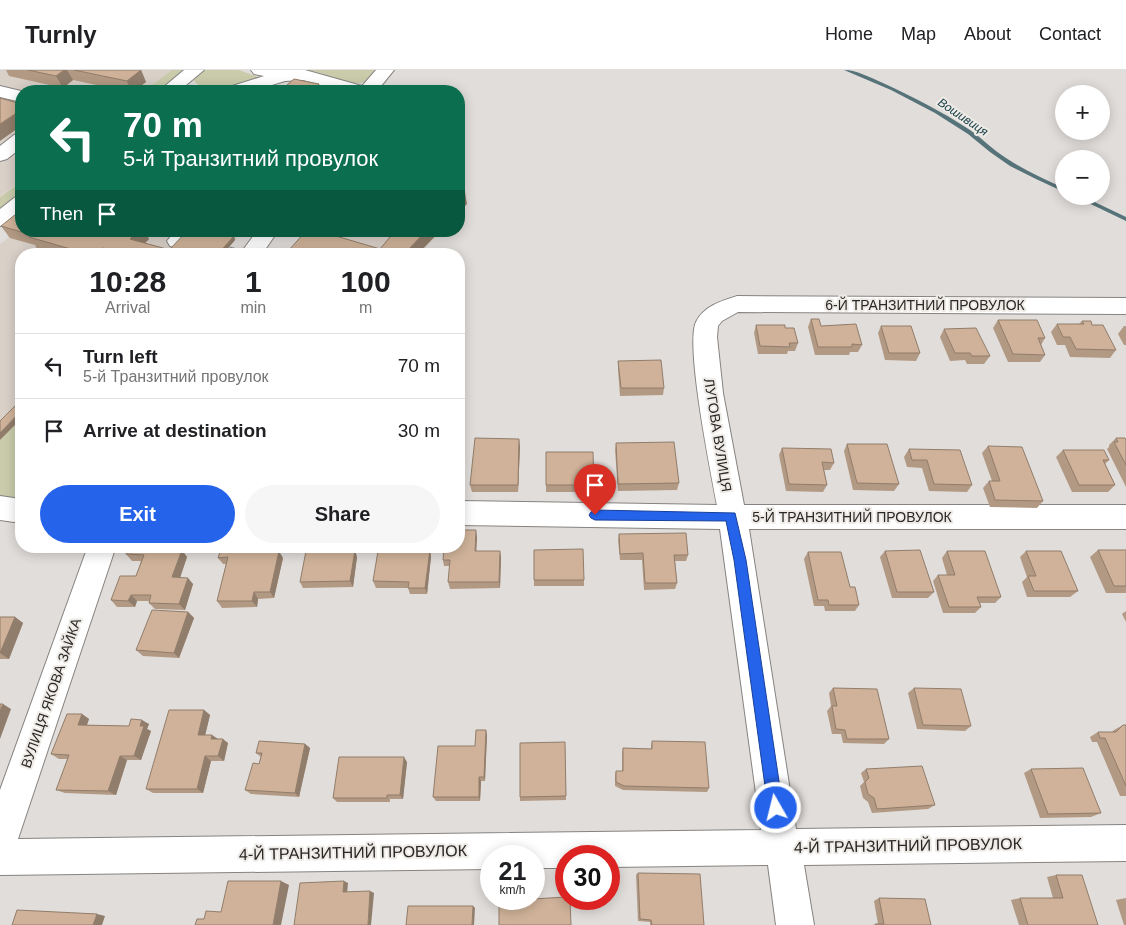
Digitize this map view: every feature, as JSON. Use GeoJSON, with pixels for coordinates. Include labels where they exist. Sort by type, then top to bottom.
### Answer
{"type":"FeatureCollection","features":[{"type":"Feature","properties":{"kind":"street"},"geometry":{"type":"LineString","coordinates":[[182,85],[195,70]]}},
{"type":"Feature","properties":{"kind":"street"},"geometry":{"type":"LineString","coordinates":[[260,70],[283,76]]}},
{"type":"Feature","properties":{"kind":"street"},"geometry":{"type":"LineString","coordinates":[[373,85],[385,70]]}},
{"type":"Feature","properties":{"kind":"street"},"geometry":{"type":"LineString","coordinates":[[254,85],[283,76],[304,75],[338,85]]}},
{"type":"Feature","properties":{"kind":"street"},"geometry":{"type":"LineString","coordinates":[[0,91],[15,95]]}},
{"type":"Feature","properties":{"kind":"street"},"geometry":{"type":"LineString","coordinates":[[0,155],[15,144]]}},
{"type":"Feature","properties":{"kind":"street"},"geometry":{"type":"LineString","coordinates":[[0,219],[15,207]]}},
{"type":"Feature","properties":{"kind":"street"},"geometry":{"type":"LineString","coordinates":[[178,237],[178,241],[204,248]]}},
{"type":"Feature","properties":{"kind":"street"},"geometry":{"type":"LineString","coordinates":[[255,248],[264,237]]}},
{"type":"Feature","properties":{"kind":"street","name":"6-Й ТРАНЗИТНИЙ ПРОВУЛОК"},"geometry":{"type":"LineString","coordinates":[[725,308],[737,304],[1126,306]]}},
{"type":"Feature","properties":{"kind":"street","name":"ЛУГОВА ВУЛИЦЯ"},"geometry":{"type":"LineString","coordinates":[[725,308],[714,315],[707,324],[705,337],[710,393],[740,560],[781,846],[789,878],[795,925]]}},
{"type":"Feature","properties":{"kind":"street"},"geometry":{"type":"LineString","coordinates":[[0,508],[15,510]]}},
{"type":"Feature","properties":{"kind":"street","name":"5-Й ТРАНЗИТНИЙ ПРОВУЛОК"},"geometry":{"type":"LineString","coordinates":[[465,513],[731,517],[1126,518]]}},
{"type":"Feature","properties":{"kind":"street","name":"ВУЛИЦЯ ЯКОВА ЗАЙКА"},"geometry":{"type":"LineString","coordinates":[[0,840],[100,553]]}},
{"type":"Feature","properties":{"kind":"street","name":"4-Й ТРАНЗИТНИЙ ПРОВУЛОК"},"geometry":{"type":"LineString","coordinates":[[0,858],[781,846],[1126,843]]}},
{"type":"Feature","properties":{"kind":"shaded area"},"geometry":{"type":"Polygon","coordinates":[[[0,70],[172,70],[152,85],[15,85],[15,185],[0,196],[0,70]]]}},
{"type":"Feature","properties":{"kind":"shaded area"},"geometry":{"type":"Polygon","coordinates":[[[15,215],[15,237],[237,238],[228,248],[15,248],[15,496],[0,490],[0,244],[8,238],[4,223],[15,215]]]}},
{"type":"Feature","properties":{"kind":"shaded area"},"geometry":{"type":"Polygon","coordinates":[[[301,237],[436,237],[425,248],[292,248],[301,237]]]}},
{"type":"Feature","properties":{"kind":"green space"},"geometry":{"type":"Polygon","coordinates":[[[172,70],[187,70],[167,85],[152,85],[172,70]]]}},
{"type":"Feature","properties":{"kind":"green space"},"geometry":{"type":"Polygon","coordinates":[[[202,70],[239,70],[258,77],[237,85],[200,85],[194,81],[202,70]]]}},
{"type":"Feature","properties":{"kind":"green space"},"geometry":{"type":"Polygon","coordinates":[[[301,70],[374,70],[374,74],[369,80],[355,83],[339,80],[317,72],[301,70]]]}},
{"type":"Feature","properties":{"kind":"green space"},"geometry":{"type":"Polygon","coordinates":[[[15,186],[15,198],[0,209],[0,197],[15,186]]]}},
{"type":"Feature","properties":{"kind":"green space"},"geometry":{"type":"Polygon","coordinates":[[[15,425],[15,498],[0,498],[0,440],[15,425]]]}},
{"type":"Feature","properties":{"kind":"building"},"geometry":{"type":"Polygon","coordinates":[[[28,70],[64,70],[56,76],[28,70]]]}},
{"type":"Feature","properties":{"kind":"building"},"geometry":{"type":"Polygon","coordinates":[[[74,70],[141,70],[127,81],[74,70]]]}},
{"type":"Feature","properties":{"kind":"building"},"geometry":{"type":"Polygon","coordinates":[[[294,79],[319,84],[318,85],[287,85],[294,79]]]}},
{"type":"Feature","properties":{"kind":"building"},"geometry":{"type":"Polygon","coordinates":[[[0,98],[15,102],[15,114],[0,124],[0,98]]]}},
{"type":"Feature","properties":{"kind":"building"},"geometry":{"type":"Polygon","coordinates":[[[15,215],[15,230],[1,226],[15,215]]]}},
{"type":"Feature","properties":{"kind":"building"},"geometry":{"type":"Polygon","coordinates":[[[29,237],[132,237],[130,239],[163,248],[103,248],[67,248],[29,237]]]}},
{"type":"Feature","properties":{"kind":"building"},"geometry":{"type":"Polygon","coordinates":[[[181,237],[233,237],[223,248],[171,248],[181,237]]]}},
{"type":"Feature","properties":{"kind":"building"},"geometry":{"type":"Polygon","coordinates":[[[301,237],[339,237],[377,248],[291,248],[301,237]]]}},
{"type":"Feature","properties":{"kind":"building"},"geometry":{"type":"Polygon","coordinates":[[[390,237],[420,237],[410,248],[381,248],[390,237]]]}},
{"type":"Feature","properties":{"kind":"building"},"geometry":{"type":"Polygon","coordinates":[[[811,319],[819,319],[821,326],[856,324],[862,345],[852,344],[852,347],[818,347],[811,319]]]}},
{"type":"Feature","properties":{"kind":"building"},"geometry":{"type":"Polygon","coordinates":[[[998,320],[1037,320],[1045,338],[1038,338],[1045,355],[1013,354],[998,320]]]}},
{"type":"Feature","properties":{"kind":"building"},"geometry":{"type":"Polygon","coordinates":[[[1082,321],[1091,321],[1092,325],[1103,325],[1116,350],[1076,349],[1070,337],[1063,337],[1057,324],[1084,324],[1082,321]]]}},
{"type":"Feature","properties":{"kind":"building"},"geometry":{"type":"Polygon","coordinates":[[[756,325],[785,325],[785,328],[794,328],[798,343],[789,343],[790,347],[760,346],[756,325]]]}},
{"type":"Feature","properties":{"kind":"building"},"geometry":{"type":"Polygon","coordinates":[[[881,326],[911,326],[920,353],[889,353],[881,326]]]}},
{"type":"Feature","properties":{"kind":"building"},"geometry":{"type":"Polygon","coordinates":[[[976,328],[990,356],[972,356],[970,353],[955,353],[944,329],[976,328]]]}},
{"type":"Feature","properties":{"kind":"building"},"geometry":{"type":"Polygon","coordinates":[[[661,360],[664,388],[621,388],[618,361],[661,360]]]}},
{"type":"Feature","properties":{"kind":"building"},"geometry":{"type":"Polygon","coordinates":[[[15,406],[15,417],[0,433],[0,421],[15,406]]]}},
{"type":"Feature","properties":{"kind":"building"},"geometry":{"type":"Polygon","coordinates":[[[475,438],[519,439],[518,485],[470,485],[475,438]]]}},
{"type":"Feature","properties":{"kind":"building"},"geometry":{"type":"Polygon","coordinates":[[[1116,438],[1125,438],[1126,440],[1126,465],[1114,442],[1118,442],[1116,438]]]}},
{"type":"Feature","properties":{"kind":"building"},"geometry":{"type":"Polygon","coordinates":[[[674,442],[679,483],[618,484],[616,443],[674,442]]]}},
{"type":"Feature","properties":{"kind":"building"},"geometry":{"type":"Polygon","coordinates":[[[847,444],[887,444],[899,484],[857,483],[847,444]]]}},
{"type":"Feature","properties":{"kind":"building"},"geometry":{"type":"Polygon","coordinates":[[[988,446],[1022,447],[1043,501],[995,500],[989,481],[1000,481],[988,446]]]}},
{"type":"Feature","properties":{"kind":"building"},"geometry":{"type":"Polygon","coordinates":[[[782,448],[831,449],[834,463],[822,462],[827,485],[789,484],[782,448]]]}},
{"type":"Feature","properties":{"kind":"building"},"geometry":{"type":"Polygon","coordinates":[[[909,449],[960,450],[972,485],[934,484],[927,460],[912,460],[909,449]]]}},
{"type":"Feature","properties":{"kind":"building"},"geometry":{"type":"Polygon","coordinates":[[[1063,450],[1104,450],[1109,460],[1103,460],[1115,485],[1079,485],[1063,450]]]}},
{"type":"Feature","properties":{"kind":"building"},"geometry":{"type":"Polygon","coordinates":[[[546,452],[593,452],[594,485],[546,485],[546,452]]]}},
{"type":"Feature","properties":{"kind":"building"},"geometry":{"type":"Polygon","coordinates":[[[465,530],[476,530],[475,551],[500,551],[499,582],[448,582],[450,560],[443,560],[444,553],[465,553],[465,530]]]}},
{"type":"Feature","properties":{"kind":"building"},"geometry":{"type":"Polygon","coordinates":[[[686,533],[688,555],[674,555],[677,583],[645,583],[643,553],[620,554],[619,534],[686,533]]]}},
{"type":"Feature","properties":{"kind":"building"},"geometry":{"type":"Polygon","coordinates":[[[583,549],[584,580],[534,580],[534,550],[583,549]]]}},
{"type":"Feature","properties":{"kind":"building"},"geometry":{"type":"Polygon","coordinates":[[[920,550],[934,592],[897,592],[885,551],[920,550]]]}},
{"type":"Feature","properties":{"kind":"building"},"geometry":{"type":"Polygon","coordinates":[[[1098,550],[1126,550],[1126,586],[1114,586],[1098,550]]]}},
{"type":"Feature","properties":{"kind":"building"},"geometry":{"type":"Polygon","coordinates":[[[947,551],[985,551],[1001,597],[977,597],[981,607],[949,607],[938,575],[955,575],[947,551]]]}},
{"type":"Feature","properties":{"kind":"building"},"geometry":{"type":"Polygon","coordinates":[[[1026,551],[1061,551],[1078,591],[1034,591],[1028,576],[1036,576],[1026,551]]]}},
{"type":"Feature","properties":{"kind":"building"},"geometry":{"type":"Polygon","coordinates":[[[808,552],[841,552],[850,587],[855,587],[859,605],[829,605],[828,600],[818,600],[808,552]]]}},
{"type":"Feature","properties":{"kind":"building"},"geometry":{"type":"Polygon","coordinates":[[[181,553],[172,577],[188,578],[179,604],[149,603],[151,595],[131,595],[128,601],[111,600],[120,576],[136,576],[144,555],[126,554],[181,553]]]}},
{"type":"Feature","properties":{"kind":"building"},"geometry":{"type":"Polygon","coordinates":[[[220,553],[279,553],[270,592],[254,592],[252,601],[217,601],[228,557],[218,558],[220,553]]]}},
{"type":"Feature","properties":{"kind":"building"},"geometry":{"type":"Polygon","coordinates":[[[306,553],[355,553],[350,581],[300,582],[306,553]]]}},
{"type":"Feature","properties":{"kind":"building"},"geometry":{"type":"Polygon","coordinates":[[[378,553],[430,553],[425,588],[408,588],[409,582],[373,581],[378,553]]]}},
{"type":"Feature","properties":{"kind":"building"},"geometry":{"type":"Polygon","coordinates":[[[152,610],[188,612],[174,653],[136,650],[152,610]]]}},
{"type":"Feature","properties":{"kind":"building"},"geometry":{"type":"Polygon","coordinates":[[[0,617],[15,617],[0,653],[0,617]]]}},
{"type":"Feature","properties":{"kind":"building"},"geometry":{"type":"Polygon","coordinates":[[[833,688],[877,689],[889,739],[847,739],[845,730],[836,729],[832,706],[837,706],[833,688]]]}},
{"type":"Feature","properties":{"kind":"building"},"geometry":{"type":"Polygon","coordinates":[[[914,688],[961,689],[971,726],[923,725],[914,688]]]}},
{"type":"Feature","properties":{"kind":"building"},"geometry":{"type":"Polygon","coordinates":[[[169,710],[204,710],[198,735],[212,735],[211,739],[223,739],[218,756],[205,756],[197,789],[146,789],[169,710]]]}},
{"type":"Feature","properties":{"kind":"building"},"geometry":{"type":"Polygon","coordinates":[[[67,714],[82,714],[78,725],[129,726],[131,719],[142,720],[140,726],[144,726],[134,756],[120,756],[108,791],[56,790],[69,755],[51,754],[67,714]]]}},
{"type":"Feature","properties":{"kind":"building"},"geometry":{"type":"Polygon","coordinates":[[[1123,725],[1126,725],[1126,786],[1105,738],[1100,738],[1098,732],[1116,732],[1123,725]]]}},
{"type":"Feature","properties":{"kind":"building"},"geometry":{"type":"Polygon","coordinates":[[[476,730],[486,730],[484,777],[479,777],[479,797],[433,797],[438,746],[475,746],[476,730]]]}},
{"type":"Feature","properties":{"kind":"building"},"geometry":{"type":"Polygon","coordinates":[[[259,741],[305,744],[295,793],[245,790],[253,763],[259,764],[262,753],[256,753],[259,741]]]}},
{"type":"Feature","properties":{"kind":"building"},"geometry":{"type":"Polygon","coordinates":[[[652,741],[705,742],[709,788],[624,786],[616,782],[616,771],[623,771],[623,748],[652,749],[652,741]]]}},
{"type":"Feature","properties":{"kind":"building"},"geometry":{"type":"Polygon","coordinates":[[[565,742],[566,796],[520,797],[520,743],[565,742]]]}},
{"type":"Feature","properties":{"kind":"building"},"geometry":{"type":"Polygon","coordinates":[[[339,757],[404,757],[400,795],[387,795],[387,798],[333,798],[339,757]]]}},
{"type":"Feature","properties":{"kind":"building"},"geometry":{"type":"Polygon","coordinates":[[[922,766],[935,805],[877,809],[874,798],[868,794],[865,782],[869,778],[866,769],[922,766]]]}},
{"type":"Feature","properties":{"kind":"building"},"geometry":{"type":"Polygon","coordinates":[[[1083,768],[1101,813],[1048,814],[1031,769],[1083,768]]]}},
{"type":"Feature","properties":{"kind":"building"},"geometry":{"type":"Polygon","coordinates":[[[638,873],[700,874],[704,925],[652,925],[651,920],[640,919],[638,873]]]}},
{"type":"Feature","properties":{"kind":"building"},"geometry":{"type":"Polygon","coordinates":[[[1056,875],[1082,875],[1098,925],[1028,925],[1020,898],[1063,898],[1056,875]]]}},
{"type":"Feature","properties":{"kind":"building"},"geometry":{"type":"Polygon","coordinates":[[[228,881],[281,881],[273,925],[195,925],[197,919],[204,919],[206,911],[221,912],[228,881]]]}},
{"type":"Feature","properties":{"kind":"building"},"geometry":{"type":"Polygon","coordinates":[[[344,881],[343,892],[370,891],[368,925],[294,925],[300,883],[344,881]]]}},
{"type":"Feature","properties":{"kind":"building"},"geometry":{"type":"Polygon","coordinates":[[[545,898],[555,898],[555,910],[570,910],[571,925],[499,925],[499,910],[545,910],[545,898]]]}},
{"type":"Feature","properties":{"kind":"building"},"geometry":{"type":"Polygon","coordinates":[[[879,898],[925,899],[931,925],[876,925],[884,924],[879,898]]]}},
{"type":"Feature","properties":{"kind":"building"},"geometry":{"type":"Polygon","coordinates":[[[408,906],[473,906],[472,925],[406,925],[408,906]]]}},
{"type":"Feature","properties":{"kind":"building"},"geometry":{"type":"Polygon","coordinates":[[[17,910],[97,914],[93,925],[12,925],[17,910]]]}},
{"type":"Feature","properties":{"kind":"waterway","name":"Вошивиця"},"geometry":{"type":"LineString","coordinates":[[846,70],[892,89],[937,112],[970,133],[1012,165],[1055,186]]}},
{"type":"Feature","properties":{"kind":"waterway","name":"Вошивиця"},"geometry":{"type":"LineString","coordinates":[[1096,205],[1126,219]]}},
{"type":"Feature","properties":{"kind":"route"},"geometry":{"type":"LineString","coordinates":[[595,515],[731,517],[740,560],[776,808]]}}]}
